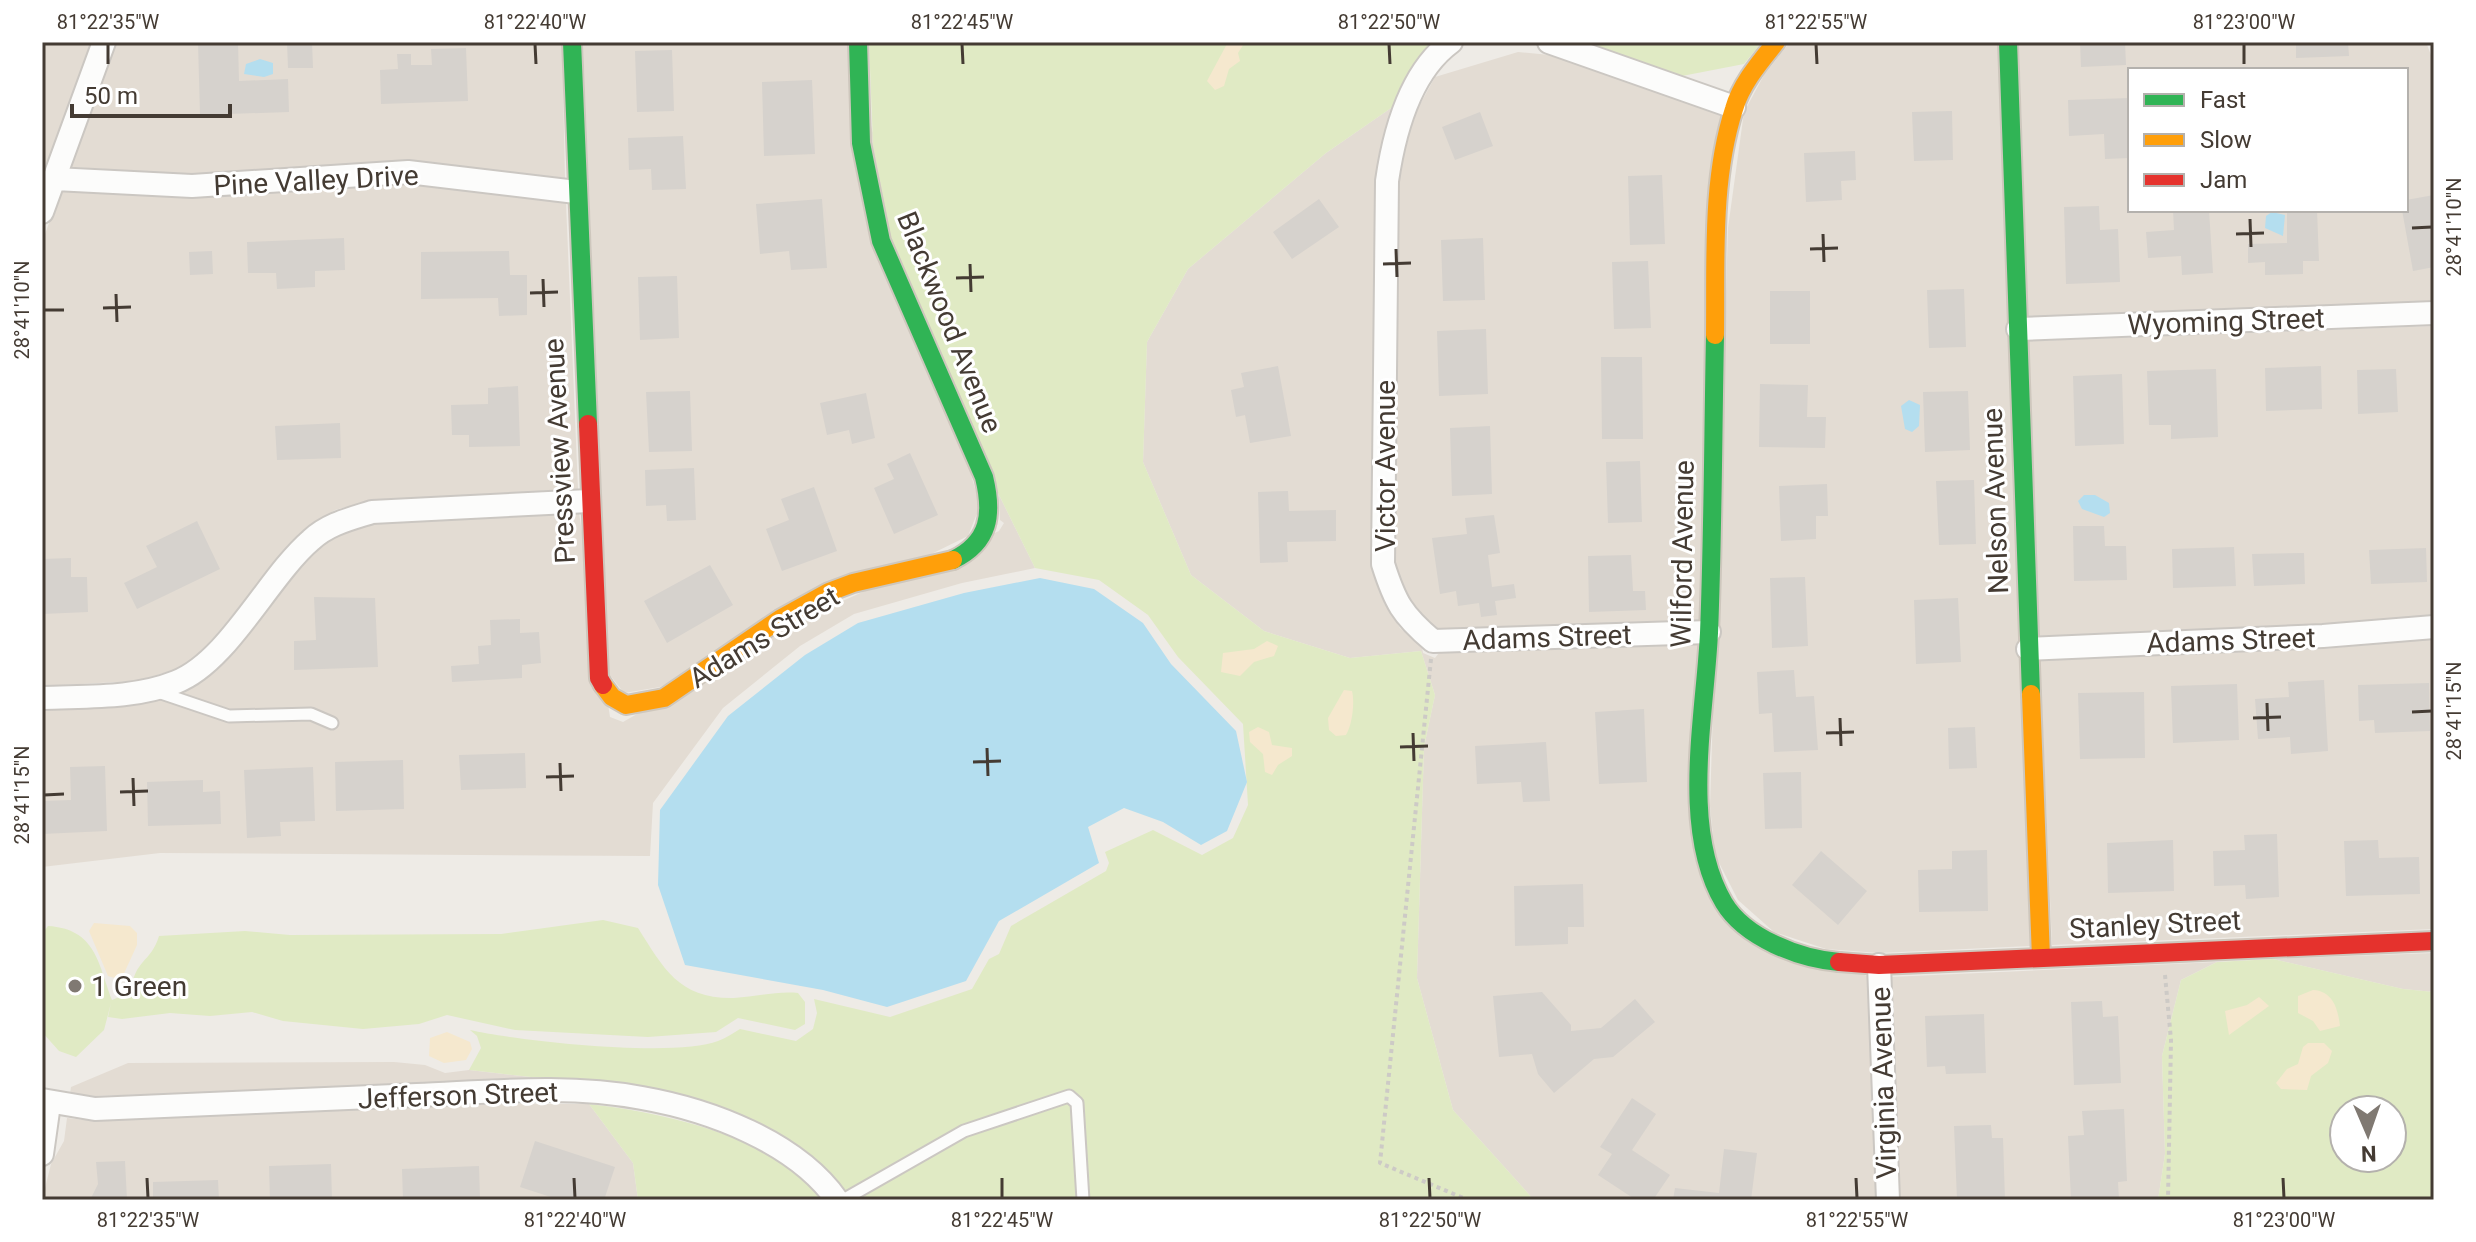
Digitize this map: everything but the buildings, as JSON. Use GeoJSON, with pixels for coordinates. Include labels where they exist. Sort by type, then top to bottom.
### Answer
{"type":"FeatureCollection","features":[{"type":"Feature","properties":{"kind":"street"},"geometry":{"type":"LineString","coordinates":[[42,212],[104,42]]}},
{"type":"Feature","properties":{"kind":"street","name":"Pressview Avenue"},"geometry":{"type":"LineString","coordinates":[[572,42],[589,501],[599,678],[608,695],[621,706]]}},
{"type":"Feature","properties":{"kind":"street","name":"Blackwood Avenue"},"geometry":{"type":"LineString","coordinates":[[858,42],[861,143],[881,241],[984,477],[991,506],[989,526]]}},
{"type":"Feature","properties":{"kind":"street","name":"Victor Avenue"},"geometry":{"type":"LineString","coordinates":[[1433,641],[1406,618],[1395,600],[1383,564],[1387,181],[1392,147],[1403,111],[1424,73],[1451,42]]}},
{"type":"Feature","properties":{"kind":"street"},"geometry":{"type":"LineString","coordinates":[[1549,42],[1734,107]]}},
{"type":"Feature","properties":{"kind":"street","name":"Wilford Avenue"},"geometry":{"type":"LineString","coordinates":[[1776,42],[1755,68],[1734,107],[1723,158],[1717,228],[1709,632],[1699,806],[1705,859],[1725,905],[1769,944],[1824,961],[1879,965]]}},
{"type":"Feature","properties":{"kind":"street","name":"Nelson Avenue"},"geometry":{"type":"LineString","coordinates":[[2008,42],[2041,958]]}},
{"type":"Feature","properties":{"kind":"street","name":"Pine Valley Drive"},"geometry":{"type":"LineString","coordinates":[[55,179],[192,186],[408,172],[576,192]]}},
{"type":"Feature","properties":{"kind":"street","name":"Wyoming Street"},"geometry":{"type":"LineString","coordinates":[[2018,329],[2434,313]]}},
{"type":"Feature","properties":{"kind":"street"},"geometry":{"type":"LineString","coordinates":[[42,698],[151,690],[178,682],[204,667],[310,540],[337,522],[372,512],[589,501]]}},
{"type":"Feature","properties":{"kind":"street","name":"Adams Street"},"geometry":{"type":"LineString","coordinates":[[621,706],[643,706],[664,698],[805,605],[852,584],[956,559],[975,546],[989,526]]}},
{"type":"Feature","properties":{"kind":"street","name":"Adams Street"},"geometry":{"type":"LineString","coordinates":[[2028,649],[2323,636],[2434,627]]}},
{"type":"Feature","properties":{"kind":"street","name":"Adams Street"},"geometry":{"type":"LineString","coordinates":[[1433,641],[1709,632]]}},
{"type":"Feature","properties":{"kind":"street","name":"Stanley Street"},"geometry":{"type":"LineString","coordinates":[[1879,965],[2434,941]]}},
{"type":"Feature","properties":{"kind":"street","name":"Virginia Avenue"},"geometry":{"type":"LineString","coordinates":[[1879,965],[1888,1200]]}},
{"type":"Feature","properties":{"kind":"street","name":"Jefferson Street"},"geometry":{"type":"LineString","coordinates":[[46,1102],[95,1109],[497,1092],[590,1092],[640,1097],[680,1106],[752,1135],[789,1154],[825,1183],[837,1200]]}},
{"type":"Feature","properties":{"kind":"street"},"geometry":{"type":"LineString","coordinates":[[42,1154],[46,1102]]}},
{"type":"Feature","properties":{"kind":"lane"},"geometry":{"type":"LineString","coordinates":[[151,690],[229,716],[311,714],[332,723]]}},
{"type":"Feature","properties":{"kind":"lane"},"geometry":{"type":"LineString","coordinates":[[843,1200],[964,1131],[1069,1096],[1077,1103],[1083,1200]]}},
{"type":"Feature","properties":{"kind":"path"},"geometry":{"type":"LineString","coordinates":[[1433,641],[1380,1163],[1468,1200]]}},
{"type":"Feature","properties":{"kind":"path"},"geometry":{"type":"LineString","coordinates":[[2163,951],[2171,1040],[2168,1200]]}},
{"type":"Feature","properties":{"kind":"shaded area"},"geometry":{"type":"Polygon","coordinates":[[[42,42],[93,42],[48,166],[44,166],[42,181],[42,42]]]}},
{"type":"Feature","properties":{"kind":"shaded area"},"geometry":{"type":"Polygon","coordinates":[[[116,42],[562,42],[565,178],[409,160],[192,174],[71,167],[116,42]]]}},
{"type":"Feature","properties":{"kind":"shaded area"},"geometry":{"type":"Polygon","coordinates":[[[583,42],[847,42],[980,506],[968,536],[660,687],[624,693],[609,674],[583,42]]]}},
{"type":"Feature","properties":{"kind":"shaded area"},"geometry":{"type":"Polygon","coordinates":[[[1790,42],[1998,42],[2030,946],[1879,953],[1826,949],[1774,932],[1738,900],[1715,855],[1710,806],[1728,228],[1744,112],[1764,75],[1790,42]]]}},
{"type":"Feature","properties":{"kind":"shaded area"},"geometry":{"type":"Polygon","coordinates":[[[2019,42],[2426,42],[2434,63],[2434,301],[2028,317],[2019,42]]]}},
{"type":"Feature","properties":{"kind":"shaded area"},"geometry":{"type":"Polygon","coordinates":[[[1518,52],[1550,55],[1721,115],[1699,620],[1436,629],[1414,609],[1405,595],[1394,562],[1398,182],[1402,151],[1413,117],[1435,77],[1518,52]]]}},
{"type":"Feature","properties":{"kind":"shaded area"},"geometry":{"type":"Polygon","coordinates":[[[1394,106],[1381,145],[1375,190],[1372,564],[1385,605],[1400,628],[1422,647],[1423,653],[1435,658],[1439,653],[1698,645],[1716,910],[1869,977],[1877,1200],[1534,1200],[1453,1110],[1417,978],[1424,747],[1435,695],[1421,651],[1350,658],[1264,631],[1191,575],[1143,462],[1147,342],[1188,269],[1326,153],[1394,106]]]}},
{"type":"Feature","properties":{"kind":"shaded area"},"geometry":{"type":"Polygon","coordinates":[[[408,184],[566,203],[578,489],[372,500],[335,510],[305,529],[197,657],[174,670],[136,681],[42,686],[42,242],[61,191],[193,198],[408,184]]]}},
{"type":"Feature","properties":{"kind":"shaded area"},"geometry":{"type":"Polygon","coordinates":[[[2434,326],[2434,615],[2322,624],[2039,636],[2029,341],[2434,326]]]}},
{"type":"Feature","properties":{"kind":"shaded area"},"geometry":{"type":"Polygon","coordinates":[[[999,495],[1035,568],[962,583],[854,614],[800,646],[723,708],[653,803],[650,856],[160,853],[42,867],[42,710],[138,705],[183,693],[211,675],[317,549],[342,534],[374,524],[579,513],[610,717],[623,722],[809,616],[999,531],[1004,523],[1000,520],[999,495]]]}},
{"type":"Feature","properties":{"kind":"shaded area"},"geometry":{"type":"Polygon","coordinates":[[[2434,639],[2434,929],[2052,945],[2040,660],[2323,649],[2434,639]]]}},
{"type":"Feature","properties":{"kind":"shaded area"},"geometry":{"type":"Polygon","coordinates":[[[2434,953],[2434,992],[2403,989],[2273,959],[2434,953]]]}},
{"type":"Feature","properties":{"kind":"shaded area"},"geometry":{"type":"Polygon","coordinates":[[[2217,962],[2181,980],[2162,1056],[2165,1154],[2158,1200],[1899,1200],[1890,977],[2217,962]]]}},
{"type":"Feature","properties":{"kind":"shaded area"},"geometry":{"type":"Polygon","coordinates":[[[394,1062],[425,1065],[445,1073],[469,1070],[557,1080],[95,1096],[70,1094],[71,1087],[128,1063],[394,1062]]]}},
{"type":"Feature","properties":{"kind":"shaded area"},"geometry":{"type":"Polygon","coordinates":[[[498,1104],[589,1104],[633,1163],[638,1200],[42,1200],[51,1164],[64,1141],[67,1118],[94,1121],[498,1104]]]}},
{"type":"Feature","properties":{"kind":"green space"},"geometry":{"type":"Polygon","coordinates":[[[869,42],[1434,42],[1415,66],[1394,106],[1326,153],[1188,269],[1147,342],[1143,462],[1191,575],[1264,631],[1350,658],[1421,651],[1435,695],[1424,747],[1417,978],[1453,1110],[1534,1200],[851,1200],[813,1158],[788,1140],[761,1125],[702,1101],[632,1084],[469,1070],[481,1048],[477,1036],[470,1030],[558,1043],[668,1048],[718,1041],[740,1029],[796,1041],[813,1029],[817,1013],[814,999],[890,1017],[972,989],[989,959],[999,954],[1011,926],[1106,871],[1109,863],[1105,852],[1153,830],[1202,855],[1233,838],[1248,805],[1243,724],[1178,657],[1148,615],[1099,580],[1035,568],[999,495],[891,237],[873,144],[869,42]]]}},
{"type":"Feature","properties":{"kind":"green space"},"geometry":{"type":"Polygon","coordinates":[[[1585,42],[1762,42],[1744,64],[1682,76],[1585,42]]]}},
{"type":"Feature","properties":{"kind":"green space"},"geometry":{"type":"Polygon","coordinates":[[[603,920],[638,928],[675,979],[699,993],[734,998],[798,993],[805,1002],[805,1024],[795,1030],[738,1018],[716,1032],[648,1037],[515,1030],[447,1015],[419,1024],[363,1029],[283,1021],[252,1012],[210,1016],[170,1013],[122,1019],[108,1017],[111,1003],[104,1030],[76,1057],[59,1051],[42,1032],[42,934],[48,926],[64,929],[86,941],[98,961],[112,1000],[131,992],[139,967],[152,952],[159,936],[245,931],[290,935],[501,934],[603,920]]]}},
{"type":"Feature","properties":{"kind":"green space"},"geometry":{"type":"Polygon","coordinates":[[[2273,959],[2403,989],[2434,992],[2434,1200],[2158,1200],[2165,1154],[2162,1056],[2181,980],[2217,962],[2273,959]]]}},
{"type":"Feature","properties":{"kind":"green space"},"geometry":{"type":"Polygon","coordinates":[[[589,1104],[683,1121],[748,1144],[804,1178],[824,1200],[638,1200],[633,1163],[589,1104]]]}},
{"type":"Feature","properties":{"kind":"sand"},"geometry":{"type":"Polygon","coordinates":[[[1228,42],[1245,42],[1238,53],[1240,61],[1229,69],[1224,86],[1215,90],[1207,81],[1228,42]]]}},
{"type":"Feature","properties":{"kind":"sand"},"geometry":{"type":"Polygon","coordinates":[[[1267,641],[1278,646],[1274,656],[1254,662],[1240,676],[1221,672],[1223,653],[1254,649],[1267,641]]]}},
{"type":"Feature","properties":{"kind":"sand"},"geometry":{"type":"Polygon","coordinates":[[[1344,690],[1352,691],[1351,720],[1346,735],[1336,736],[1329,730],[1328,718],[1344,690]]]}},
{"type":"Feature","properties":{"kind":"sand"},"geometry":{"type":"Polygon","coordinates":[[[1258,727],[1269,732],[1272,745],[1292,748],[1292,756],[1278,765],[1272,775],[1265,772],[1263,754],[1250,742],[1249,732],[1258,727]]]}},
{"type":"Feature","properties":{"kind":"sand"},"geometry":{"type":"Polygon","coordinates":[[[94,923],[130,926],[137,933],[137,945],[121,980],[108,976],[89,931],[94,923]]]}},
{"type":"Feature","properties":{"kind":"sand"},"geometry":{"type":"Polygon","coordinates":[[[2313,990],[2330,997],[2336,1007],[2340,1026],[2320,1031],[2313,1021],[2298,1013],[2298,996],[2313,990]]]}},
{"type":"Feature","properties":{"kind":"sand"},"geometry":{"type":"Polygon","coordinates":[[[2259,997],[2269,1006],[2229,1035],[2225,1011],[2247,1005],[2259,997]]]}},
{"type":"Feature","properties":{"kind":"sand"},"geometry":{"type":"Polygon","coordinates":[[[447,1032],[470,1042],[472,1049],[466,1060],[444,1063],[429,1056],[430,1038],[447,1032]]]}},
{"type":"Feature","properties":{"kind":"sand"},"geometry":{"type":"Polygon","coordinates":[[[2308,1043],[2324,1043],[2332,1051],[2328,1063],[2311,1076],[2307,1090],[2281,1089],[2276,1083],[2287,1069],[2298,1064],[2303,1047],[2308,1043]]]}},
{"type":"Feature","properties":{"kind":"water"},"geometry":{"type":"Polygon","coordinates":[[[260,59],[273,63],[273,74],[264,77],[244,74],[246,64],[260,59]]]}},
{"type":"Feature","properties":{"kind":"water"},"geometry":{"type":"Polygon","coordinates":[[[2272,212],[2285,215],[2283,236],[2265,228],[2266,216],[2272,212]]]}},
{"type":"Feature","properties":{"kind":"water"},"geometry":{"type":"Polygon","coordinates":[[[1909,400],[1920,405],[1919,426],[1912,432],[1905,429],[1901,406],[1909,400]]]}},
{"type":"Feature","properties":{"kind":"water"},"geometry":{"type":"Polygon","coordinates":[[[2084,495],[2095,495],[2109,503],[2110,513],[2104,517],[2082,509],[2078,501],[2084,495]]]}},
{"type":"Feature","properties":{"kind":"water"},"geometry":{"type":"Polygon","coordinates":[[[1040,578],[1094,589],[1143,623],[1171,664],[1236,731],[1247,782],[1227,831],[1201,845],[1163,822],[1124,808],[1088,827],[1099,863],[999,921],[966,981],[887,1007],[823,990],[685,965],[658,885],[660,810],[728,716],[805,655],[858,623],[964,593],[1040,578]]]}},
{"type":"Feature","properties":{"kind":"traffic: fast"},"geometry":{"type":"LineString","coordinates":[[572,42],[588,424]]}},
{"type":"Feature","properties":{"kind":"traffic: fast"},"geometry":{"type":"LineString","coordinates":[[858,42],[861,143],[881,241],[987,490],[986,526],[975,545],[953,560]]}},
{"type":"Feature","properties":{"kind":"traffic: fast"},"geometry":{"type":"LineString","coordinates":[[2008,42],[2031,694]]}},
{"type":"Feature","properties":{"kind":"traffic: fast"},"geometry":{"type":"LineString","coordinates":[[1715,335],[1709,633],[1698,771],[1703,841],[1711,874],[1724,903],[1745,927],[1791,951],[1839,962]]}},
{"type":"Feature","properties":{"kind":"traffic: slow"},"geometry":{"type":"LineString","coordinates":[[1715,335],[1716,221],[1721,164],[1741,91],[1776,42]]}},
{"type":"Feature","properties":{"kind":"traffic: slow"},"geometry":{"type":"LineString","coordinates":[[603,685],[612,697],[626,705],[664,698],[780,619],[829,592],[853,583],[953,560]]}},
{"type":"Feature","properties":{"kind":"traffic: slow"},"geometry":{"type":"LineString","coordinates":[[2031,694],[2041,958]]}},
{"type":"Feature","properties":{"kind":"traffic: jam"},"geometry":{"type":"LineString","coordinates":[[588,424],[599,678],[603,685]]}},
{"type":"Feature","properties":{"kind":"traffic: jam"},"geometry":{"type":"LineString","coordinates":[[1839,962],[1879,965],[2434,941]]}},
{"type":"Feature","properties":{"kind":"place","name":"1 Green"},"geometry":{"type":"Point","coordinates":[75,986]}}]}
